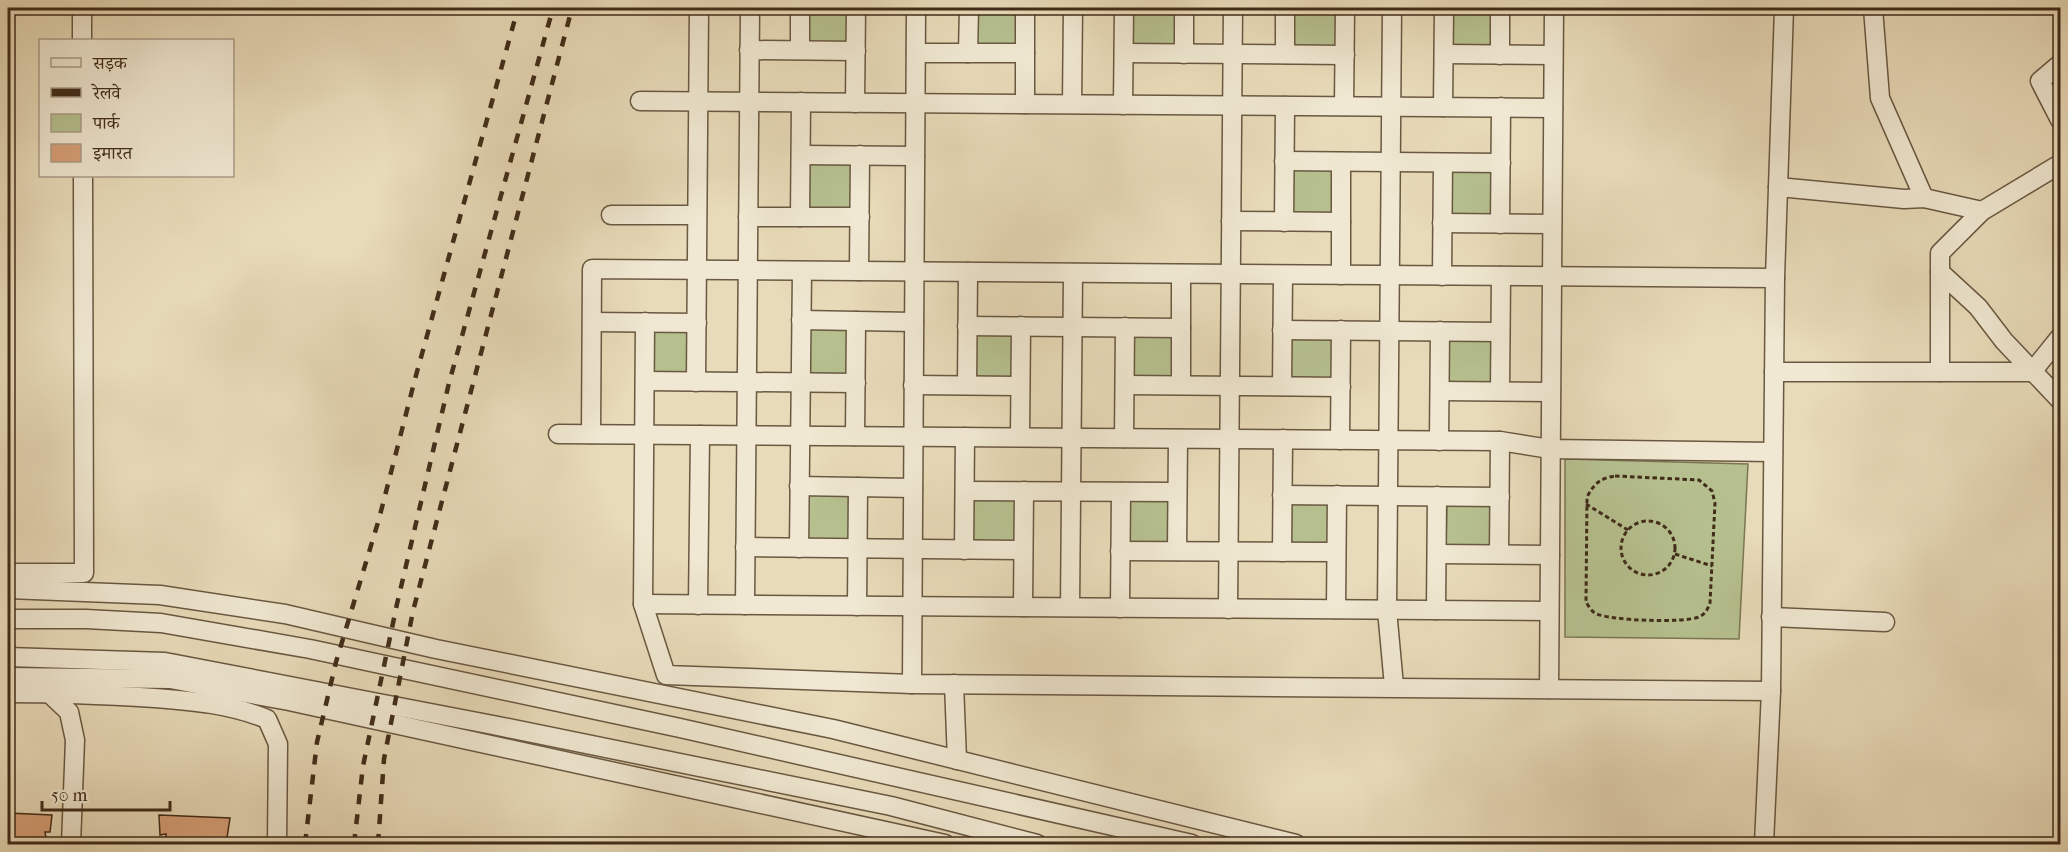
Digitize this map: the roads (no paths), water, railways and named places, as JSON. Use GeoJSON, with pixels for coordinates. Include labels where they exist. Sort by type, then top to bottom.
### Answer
{"type":"FeatureCollection","features":[{"type":"Feature","properties":{"kind":"street"},"geometry":{"type":"LineString","coordinates":[[82,8],[82,39]]}},
{"type":"Feature","properties":{"kind":"street"},"geometry":{"type":"LineString","coordinates":[[696,382],[699,8]]}},
{"type":"Feature","properties":{"kind":"street"},"geometry":{"type":"LineString","coordinates":[[745,605],[750,8]]}},
{"type":"Feature","properties":{"kind":"street"},"geometry":{"type":"LineString","coordinates":[[800,8],[800,50]]}},
{"type":"Feature","properties":{"kind":"street"},"geometry":{"type":"LineString","coordinates":[[855,103],[856,8]]}},
{"type":"Feature","properties":{"kind":"street"},"geometry":{"type":"LineString","coordinates":[[912,684],[916,8]]}},
{"type":"Feature","properties":{"kind":"street"},"geometry":{"type":"LineString","coordinates":[[968,53],[969,8]]}},
{"type":"Feature","properties":{"kind":"street"},"geometry":{"type":"LineString","coordinates":[[1025,8],[1025,104]]}},
{"type":"Feature","properties":{"kind":"street"},"geometry":{"type":"LineString","coordinates":[[1072,104],[1073,8]]}},
{"type":"Feature","properties":{"kind":"street"},"geometry":{"type":"LineString","coordinates":[[1124,8],[1124,105]]}},
{"type":"Feature","properties":{"kind":"street"},"geometry":{"type":"LineString","coordinates":[[1184,8],[1184,54]]}},
{"type":"Feature","properties":{"kind":"street"},"geometry":{"type":"LineString","coordinates":[[1228,609],[1233,8]]}},
{"type":"Feature","properties":{"kind":"street"},"geometry":{"type":"LineString","coordinates":[[1285,8],[1285,54]]}},
{"type":"Feature","properties":{"kind":"street"},"geometry":{"type":"LineString","coordinates":[[1344,106],[1345,8]]}},
{"type":"Feature","properties":{"kind":"street"},"geometry":{"type":"LineString","coordinates":[[1392,8],[1387,610],[1394,686]]}},
{"type":"Feature","properties":{"kind":"street"},"geometry":{"type":"LineString","coordinates":[[1443,107],[1444,8]]}},
{"type":"Feature","properties":{"kind":"street"},"geometry":{"type":"LineString","coordinates":[[1500,8],[1500,55]]}},
{"type":"Feature","properties":{"kind":"street"},"geometry":{"type":"LineString","coordinates":[[1549,689],[1554,8]]}},
{"type":"Feature","properties":{"kind":"street"},"geometry":{"type":"LineString","coordinates":[[1764,844],[1771,691],[1775,278],[1784,8]]}},
{"type":"Feature","properties":{"kind":"street"},"geometry":{"type":"LineString","coordinates":[[1879,10],[1880,98],[1924,198]]}},
{"type":"Feature","properties":{"kind":"street"},"geometry":{"type":"LineString","coordinates":[[749,50],[855,51]]}},
{"type":"Feature","properties":{"kind":"street"},"geometry":{"type":"LineString","coordinates":[[916,53],[1025,53]]}},
{"type":"Feature","properties":{"kind":"street"},"geometry":{"type":"LineString","coordinates":[[1124,53],[1345,55]]}},
{"type":"Feature","properties":{"kind":"street"},"geometry":{"type":"LineString","coordinates":[[1443,54],[1553,55]]}},
{"type":"Feature","properties":{"kind":"street"},"geometry":{"type":"LineString","coordinates":[[2061,64],[2040,81],[2061,120]]}},
{"type":"Feature","properties":{"kind":"street"},"geometry":{"type":"LineString","coordinates":[[640,101],[1553,108]]}},
{"type":"Feature","properties":{"kind":"street"},"geometry":{"type":"LineString","coordinates":[[800,217],[801,102]]}},
{"type":"Feature","properties":{"kind":"street"},"geometry":{"type":"LineString","coordinates":[[1284,222],[1285,106]]}},
{"type":"Feature","properties":{"kind":"street"},"geometry":{"type":"LineString","coordinates":[[1500,224],[1501,107]]}},
{"type":"Feature","properties":{"kind":"street"},"geometry":{"type":"LineString","coordinates":[[801,155],[915,156]]}},
{"type":"Feature","properties":{"kind":"street"},"geometry":{"type":"LineString","coordinates":[[859,272],[860,155]]}},
{"type":"Feature","properties":{"kind":"street"},"geometry":{"type":"LineString","coordinates":[[1284,161],[1501,163]]}},
{"type":"Feature","properties":{"kind":"street"},"geometry":{"type":"LineString","coordinates":[[1341,162],[1341,275]]}},
{"type":"Feature","properties":{"kind":"street"},"geometry":{"type":"LineString","coordinates":[[1442,276],[1443,163]]}},
{"type":"Feature","properties":{"kind":"street"},"geometry":{"type":"LineString","coordinates":[[1940,372],[1940,253],[1982,211],[2061,164]]}},
{"type":"Feature","properties":{"kind":"street"},"geometry":{"type":"LineString","coordinates":[[8,573],[84,573],[83,177]]}},
{"type":"Feature","properties":{"kind":"street"},"geometry":{"type":"LineString","coordinates":[[1778,187],[1904,199],[1924,198],[1982,211]]}},
{"type":"Feature","properties":{"kind":"street"},"geometry":{"type":"LineString","coordinates":[[611,215],[698,215]]}},
{"type":"Feature","properties":{"kind":"street"},"geometry":{"type":"LineString","coordinates":[[748,217],[860,217]]}},
{"type":"Feature","properties":{"kind":"street"},"geometry":{"type":"LineString","coordinates":[[1231,221],[1341,222]]}},
{"type":"Feature","properties":{"kind":"street"},"geometry":{"type":"LineString","coordinates":[[1442,223],[1552,224]]}},
{"type":"Feature","properties":{"kind":"street"},"geometry":{"type":"LineString","coordinates":[[591,434],[592,269],[1775,278]]}},
{"type":"Feature","properties":{"kind":"street"},"geometry":{"type":"LineString","coordinates":[[799,548],[801,271]]}},
{"type":"Feature","properties":{"kind":"street"},"geometry":{"type":"LineString","coordinates":[[967,385],[968,272]]}},
{"type":"Feature","properties":{"kind":"street"},"geometry":{"type":"LineString","coordinates":[[1940,272],[1978,307],[2004,341],[2061,400]]}},
{"type":"Feature","properties":{"kind":"street"},"geometry":{"type":"LineString","coordinates":[[1070,607],[1073,273]]}},
{"type":"Feature","properties":{"kind":"street"},"geometry":{"type":"LineString","coordinates":[[1181,274],[1181,385]]}},
{"type":"Feature","properties":{"kind":"street"},"geometry":{"type":"LineString","coordinates":[[1282,386],[1283,274]]}},
{"type":"Feature","properties":{"kind":"street"},"geometry":{"type":"LineString","coordinates":[[1500,391],[1501,276]]}},
{"type":"Feature","properties":{"kind":"street"},"geometry":{"type":"LineString","coordinates":[[801,320],[914,321]]}},
{"type":"Feature","properties":{"kind":"street"},"geometry":{"type":"LineString","coordinates":[[855,436],[856,321]]}},
{"type":"Feature","properties":{"kind":"street"},"geometry":{"type":"LineString","coordinates":[[592,322],[697,323]]}},
{"type":"Feature","properties":{"kind":"street"},"geometry":{"type":"LineString","coordinates":[[645,322],[643,604],[666,675],[912,684],[1394,686],[1771,691]]}},
{"type":"Feature","properties":{"kind":"street"},"geometry":{"type":"LineString","coordinates":[[967,326],[1181,328]]}},
{"type":"Feature","properties":{"kind":"street"},"geometry":{"type":"LineString","coordinates":[[1020,437],[1021,326]]}},
{"type":"Feature","properties":{"kind":"street"},"geometry":{"type":"LineString","coordinates":[[1124,438],[1125,327]]}},
{"type":"Feature","properties":{"kind":"street"},"geometry":{"type":"LineString","coordinates":[[1282,330],[1500,332]]}},
{"type":"Feature","properties":{"kind":"street"},"geometry":{"type":"LineString","coordinates":[[1340,440],[1341,330]]}},
{"type":"Feature","properties":{"kind":"street"},"geometry":{"type":"LineString","coordinates":[[1439,441],[1440,331]]}},
{"type":"Feature","properties":{"kind":"street"},"geometry":{"type":"LineString","coordinates":[[2032,372],[2061,337]]}},
{"type":"Feature","properties":{"kind":"street"},"geometry":{"type":"LineString","coordinates":[[1774,372],[2032,372]]}},
{"type":"Feature","properties":{"kind":"street"},"geometry":{"type":"LineString","coordinates":[[645,381],[855,383]]}},
{"type":"Feature","properties":{"kind":"street"},"geometry":{"type":"LineString","coordinates":[[913,385],[1020,386]]}},
{"type":"Feature","properties":{"kind":"street"},"geometry":{"type":"LineString","coordinates":[[1125,385],[1341,387]]}},
{"type":"Feature","properties":{"kind":"street"},"geometry":{"type":"LineString","coordinates":[[1440,391],[1551,392]]}},
{"type":"Feature","properties":{"kind":"street"},"geometry":{"type":"LineString","coordinates":[[558,434],[1500,441],[1551,449],[1773,452]]}},
{"type":"Feature","properties":{"kind":"street"},"geometry":{"type":"LineString","coordinates":[[698,605],[700,435]]}},
{"type":"Feature","properties":{"kind":"street"},"geometry":{"type":"LineString","coordinates":[[964,550],[965,437]]}},
{"type":"Feature","properties":{"kind":"street"},"geometry":{"type":"LineString","coordinates":[[1177,551],[1178,439]]}},
{"type":"Feature","properties":{"kind":"street"},"geometry":{"type":"LineString","coordinates":[[1282,439],[1282,552]]}},
{"type":"Feature","properties":{"kind":"street"},"geometry":{"type":"LineString","coordinates":[[1499,555],[1500,441]]}},
{"type":"Feature","properties":{"kind":"street"},"geometry":{"type":"LineString","coordinates":[[799,486],[913,488]]}},
{"type":"Feature","properties":{"kind":"street"},"geometry":{"type":"LineString","coordinates":[[857,606],[858,487]]}},
{"type":"Feature","properties":{"kind":"street"},"geometry":{"type":"LineString","coordinates":[[965,491],[1178,492]]}},
{"type":"Feature","properties":{"kind":"street"},"geometry":{"type":"LineString","coordinates":[[1023,607],[1024,491]]}},
{"type":"Feature","properties":{"kind":"street"},"geometry":{"type":"LineString","coordinates":[[1120,492],[1120,608]]}},
{"type":"Feature","properties":{"kind":"street"},"geometry":{"type":"LineString","coordinates":[[1282,495],[1500,496]]}},
{"type":"Feature","properties":{"kind":"street"},"geometry":{"type":"LineString","coordinates":[[1336,495],[1336,609]]}},
{"type":"Feature","properties":{"kind":"street"},"geometry":{"type":"LineString","coordinates":[[1436,610],[1437,496]]}},
{"type":"Feature","properties":{"kind":"street"},"geometry":{"type":"LineString","coordinates":[[745,547],[1023,550]]}},
{"type":"Feature","properties":{"kind":"street"},"geometry":{"type":"LineString","coordinates":[[1120,551],[1336,552]]}},
{"type":"Feature","properties":{"kind":"street"},"geometry":{"type":"LineString","coordinates":[[1437,554],[1550,555]]}},
{"type":"Feature","properties":{"kind":"street"},"geometry":{"type":"LineString","coordinates":[[8,589],[160,595],[285,614],[436,649],[833,729],[1296,844]]}},
{"type":"Feature","properties":{"kind":"street"},"geometry":{"type":"LineString","coordinates":[[643,604],[1549,611]]}},
{"type":"Feature","properties":{"kind":"street"},"geometry":{"type":"LineString","coordinates":[[1771,617],[1885,622]]}},
{"type":"Feature","properties":{"kind":"street"},"geometry":{"type":"LineString","coordinates":[[8,619],[161,623],[310,649],[680,728],[1192,844]]}},
{"type":"Feature","properties":{"kind":"street"},"geometry":{"type":"LineString","coordinates":[[8,657],[165,662],[505,727],[891,806],[1037,844]]}},
{"type":"Feature","properties":{"kind":"street"},"geometry":{"type":"LineString","coordinates":[[8,676],[170,679],[289,701],[945,844]]}},
{"type":"Feature","properties":{"kind":"street"},"geometry":{"type":"LineString","coordinates":[[954,684],[957,760]]}},
{"type":"Feature","properties":{"kind":"street"},"geometry":{"type":"LineString","coordinates":[[8,693],[49,693],[204,702],[242,709],[267,718],[278,744],[277,844]]}},
{"type":"Feature","properties":{"kind":"street"},"geometry":{"type":"LineString","coordinates":[[49,693],[69,712],[75,741],[71,844]]}},
{"type":"Feature","properties":{"kind":"railway"},"geometry":{"type":"LineString","coordinates":[[305,844],[317,742],[336,662],[379,519],[415,379],[518,8]]}},
{"type":"Feature","properties":{"kind":"railway"},"geometry":{"type":"LineString","coordinates":[[354,844],[363,766],[397,604],[449,383],[553,8]]}},
{"type":"Feature","properties":{"kind":"railway"},"geometry":{"type":"LineString","coordinates":[[378,844],[384,759],[413,611],[572,8]]}}]}
